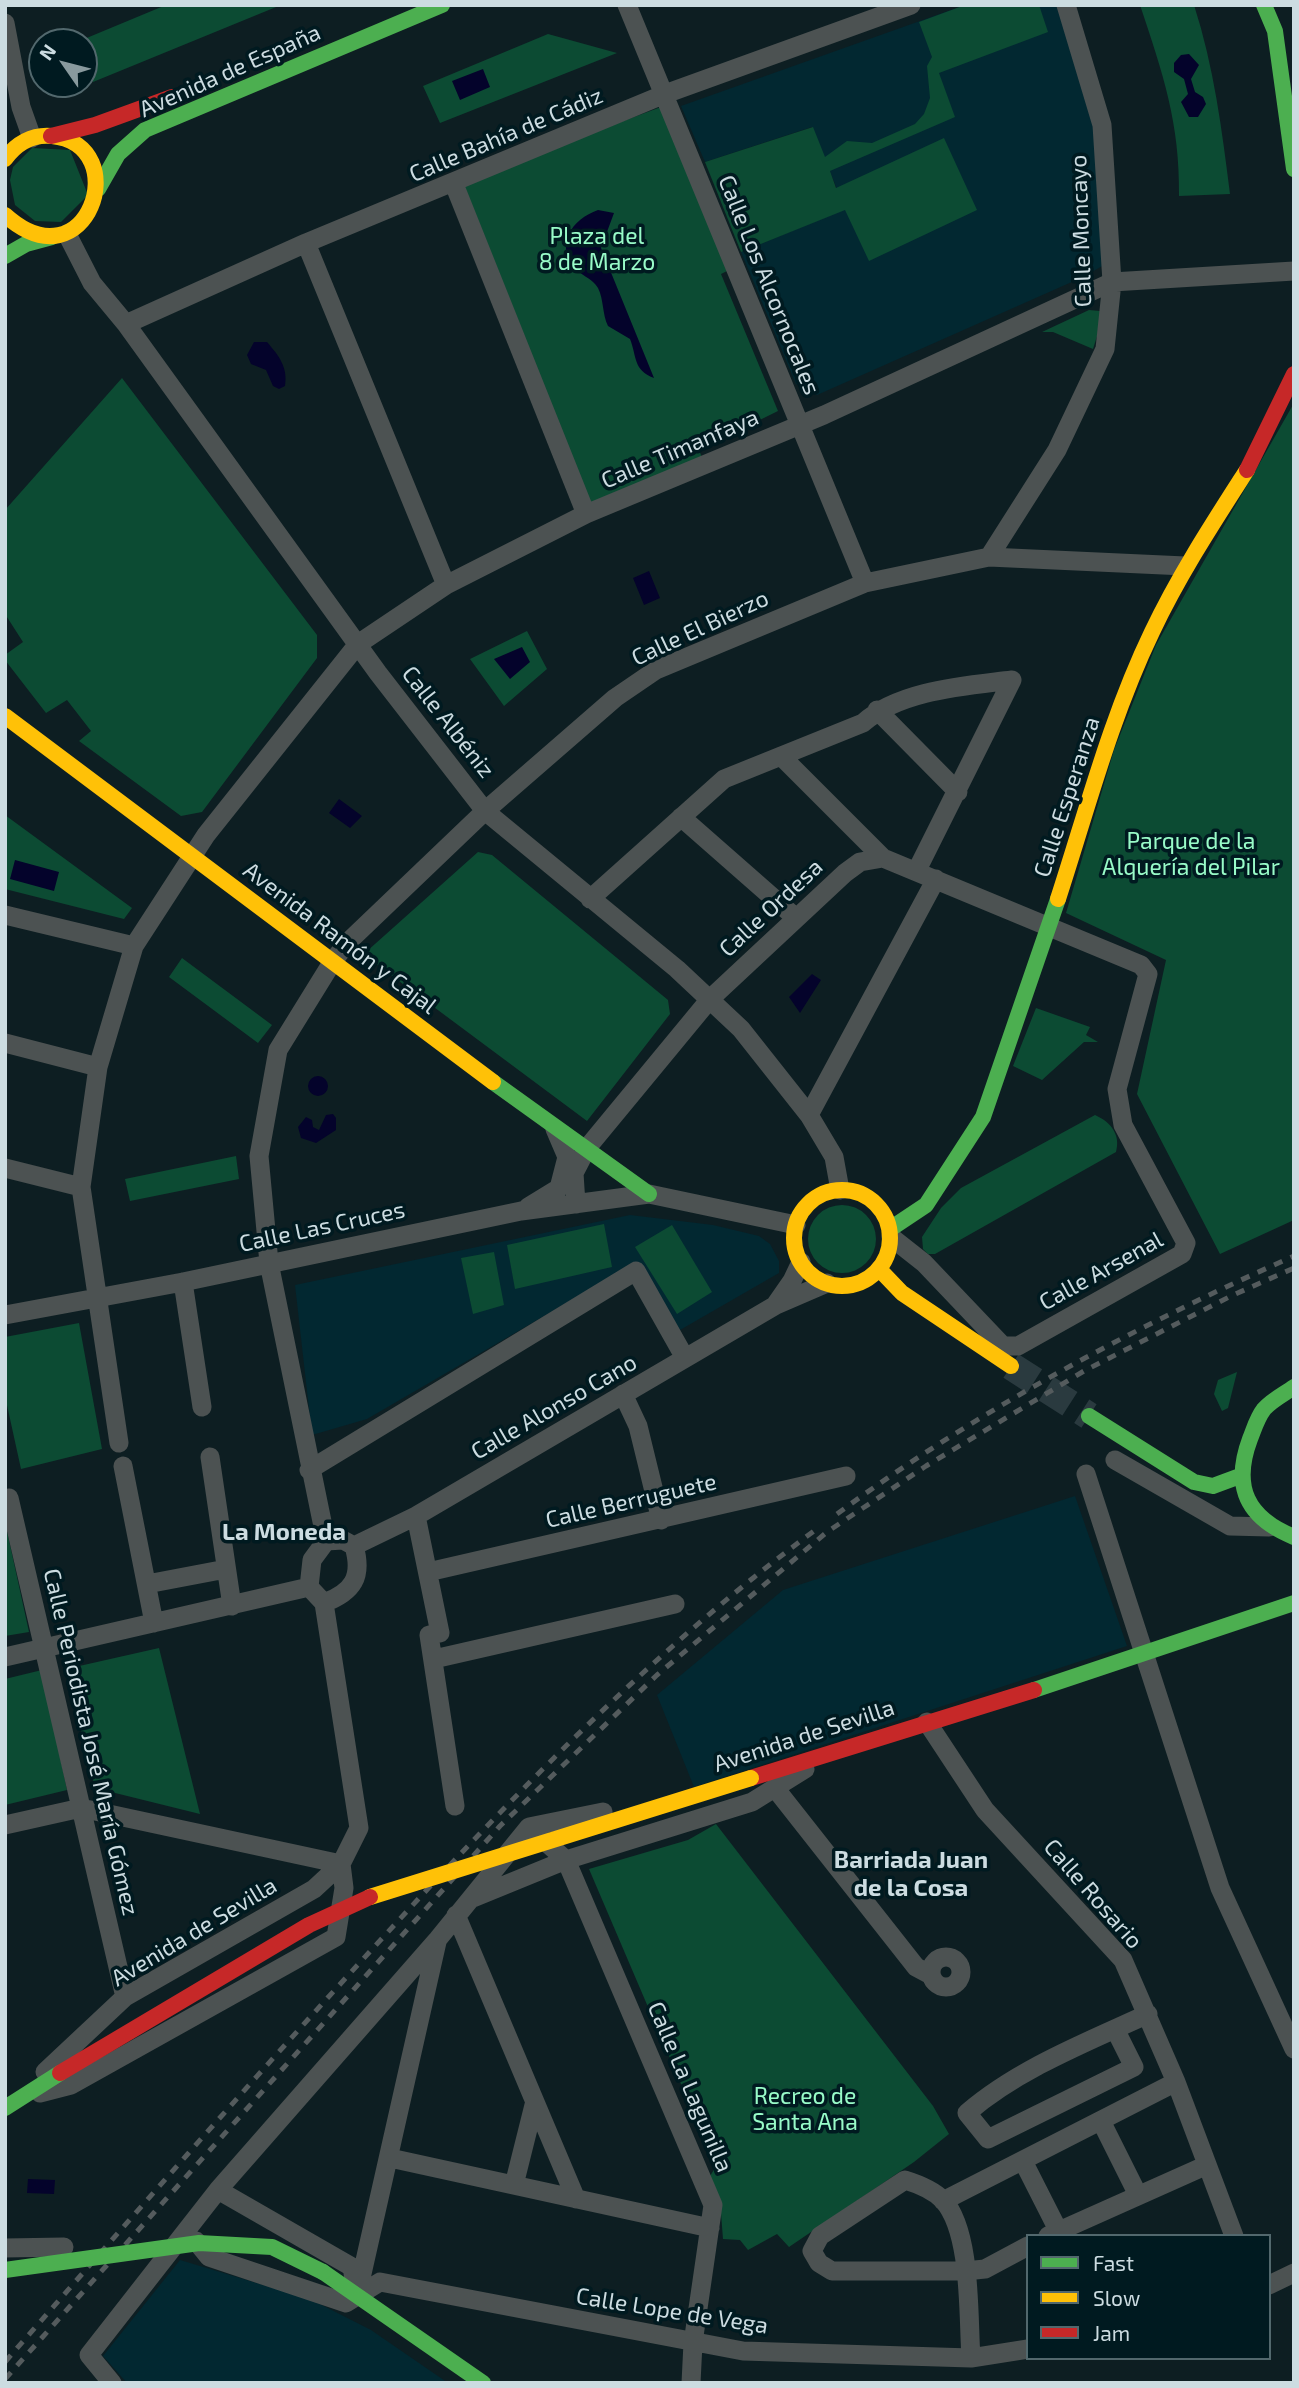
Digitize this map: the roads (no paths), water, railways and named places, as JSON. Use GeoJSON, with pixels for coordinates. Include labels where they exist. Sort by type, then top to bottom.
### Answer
{"type":"FeatureCollection","features":[{"type":"Feature","properties":{"kind":"street","name":"Avenida de España"},"geometry":{"type":"LineString","coordinates":[[59,235],[89,216],[98,190],[118,154],[145,130],[442,5]]}},
{"type":"Feature","properties":{"kind":"street","name":"Calle Los Alcornocales"},"geometry":{"type":"LineString","coordinates":[[627,5],[865,583]]}},
{"type":"Feature","properties":{"kind":"street","name":"Calle Bahía de Cádiz"},"geometry":{"type":"LineString","coordinates":[[126,324],[306,243],[454,184],[665,94],[911,5]]}},
{"type":"Feature","properties":{"kind":"street","name":"Calle Moncayo"},"geometry":{"type":"LineString","coordinates":[[989,556],[1057,450],[1105,349],[1112,282],[1102,125],[1066,5]]}},
{"type":"Feature","properties":{"kind":"street"},"geometry":{"type":"LineString","coordinates":[[1264,5],[1284,29],[1294,169]]}},
{"type":"Feature","properties":{"kind":"street"},"geometry":{"type":"LineString","coordinates":[[5,23],[22,107],[41,137]]}},
{"type":"Feature","properties":{"kind":"street","name":"Avenida de España"},"geometry":{"type":"LineString","coordinates":[[41,137],[95,125],[185,92]]}},
{"type":"Feature","properties":{"kind":"street"},"geometry":{"type":"LineString","coordinates":[[5,159],[19,145],[41,137],[80,148],[90,159],[98,190]]}},
{"type":"Feature","properties":{"kind":"street"},"geometry":{"type":"LineString","coordinates":[[454,184],[586,514]]}},
{"type":"Feature","properties":{"kind":"street"},"geometry":{"type":"LineString","coordinates":[[5,215],[23,232],[59,235]]}},
{"type":"Feature","properties":{"kind":"street"},"geometry":{"type":"LineString","coordinates":[[5,256],[26,244],[59,235]]}},
{"type":"Feature","properties":{"kind":"street","name":"Calle Albéniz"},"geometry":{"type":"LineString","coordinates":[[59,235],[358,643],[485,811],[710,999],[741,1029],[809,1115],[834,1157],[840,1190]]}},
{"type":"Feature","properties":{"kind":"street"},"geometry":{"type":"LineString","coordinates":[[306,243],[446,585]]}},
{"type":"Feature","properties":{"kind":"street","name":"Calle Timanfaya"},"geometry":{"type":"LineString","coordinates":[[119,1443],[99,1296],[80,1187],[98,1067],[134,946],[191,856],[358,643],[446,585],[586,514],[800,425],[1112,282],[1294,271]]}},
{"type":"Feature","properties":{"kind":"street","name":"Calle Esperanza"},"geometry":{"type":"LineString","coordinates":[[890,1233],[926,1205],[939,1189],[983,1117],[1049,929],[1120,707],[1151,633],[1185,566],[1256,456],[1294,374]]}},
{"type":"Feature","properties":{"kind":"street","name":"Calle El Bierzo"},"geometry":{"type":"LineString","coordinates":[[326,1541],[309,1470],[269,1263],[259,1156],[278,1050],[333,961],[348,942],[485,811],[615,698],[656,670],[865,583],[989,556],[1185,566]]}},
{"type":"Feature","properties":{"kind":"street"},"geometry":{"type":"LineString","coordinates":[[590,899],[724,779],[863,723],[877,710],[912,698],[1012,680],[917,870]]}},
{"type":"Feature","properties":{"kind":"street"},"geometry":{"type":"LineString","coordinates":[[877,710],[958,792]]}},
{"type":"Feature","properties":{"kind":"street","name":"Avenida Ramón y Cajal"},"geometry":{"type":"LineString","coordinates":[[5,716],[127,804],[191,856],[555,1129],[587,1148],[649,1194]]}},
{"type":"Feature","properties":{"kind":"street"},"geometry":{"type":"LineString","coordinates":[[781,756],[883,858],[917,870],[1049,929]]}},
{"type":"Feature","properties":{"kind":"street"},"geometry":{"type":"LineString","coordinates":[[681,817],[796,918]]}},
{"type":"Feature","properties":{"kind":"street","name":"Calle Ordesa"},"geometry":{"type":"LineString","coordinates":[[576,1205],[575,1173],[587,1148],[710,999],[845,873],[860,862],[883,858]]}},
{"type":"Feature","properties":{"kind":"street"},"geometry":{"type":"LineString","coordinates":[[809,1115],[936,879]]}},
{"type":"Feature","properties":{"kind":"street"},"geometry":{"type":"LineString","coordinates":[[5,915],[134,946]]}},
{"type":"Feature","properties":{"kind":"street","name":"Calle Arsenal"},"geometry":{"type":"LineString","coordinates":[[890,1233],[925,1264],[1003,1346],[1018,1346],[1182,1254],[1186,1243],[1123,1125],[1117,1089],[1148,974],[1141,965],[1049,929]]}},
{"type":"Feature","properties":{"kind":"street"},"geometry":{"type":"LineString","coordinates":[[5,1043],[98,1067]]}},
{"type":"Feature","properties":{"kind":"street"},"geometry":{"type":"LineString","coordinates":[[522,1211],[559,1188],[567,1157],[555,1129]]}},
{"type":"Feature","properties":{"kind":"street"},"geometry":{"type":"LineString","coordinates":[[5,1168],[80,1187]]}},
{"type":"Feature","properties":{"kind":"street"},"geometry":{"type":"LineString","coordinates":[[840,1190],[857,1192],[872,1200],[884,1213],[890,1233],[888,1254],[879,1269],[857,1284],[842,1286],[827,1283],[811,1275],[801,1262],[794,1244],[796,1225],[805,1208],[821,1195],[840,1190]]}},
{"type":"Feature","properties":{"kind":"street"},"geometry":{"type":"LineString","coordinates":[[649,1194],[796,1225]]}},
{"type":"Feature","properties":{"kind":"street","name":"Calle Las Cruces"},"geometry":{"type":"LineString","coordinates":[[5,1315],[183,1282],[522,1211],[649,1194]]}},
{"type":"Feature","properties":{"kind":"street","name":"Calle Alonso Cano"},"geometry":{"type":"LineString","coordinates":[[776,1305],[801,1262]]}},
{"type":"Feature","properties":{"kind":"street"},"geometry":{"type":"LineString","coordinates":[[879,1269],[902,1293],[1011,1366]]}},
{"type":"Feature","properties":{"kind":"street"},"geometry":{"type":"LineString","coordinates":[[309,1470],[636,1271],[685,1358]]}},
{"type":"Feature","properties":{"kind":"street"},"geometry":{"type":"LineString","coordinates":[[183,1282],[202,1407]]}},
{"type":"Feature","properties":{"kind":"street","name":"Calle Alonso Cano"},"geometry":{"type":"LineString","coordinates":[[354,1546],[416,1516],[776,1305],[827,1283]]}},
{"type":"Feature","properties":{"kind":"street"},"geometry":{"type":"LineString","coordinates":[[1269,1527],[1250,1505],[1240,1476],[1240,1461],[1262,1410],[1294,1387]]}},
{"type":"Feature","properties":{"kind":"street"},"geometry":{"type":"LineString","coordinates":[[623,1394],[638,1426],[661,1520]]}},
{"type":"Feature","properties":{"kind":"street"},"geometry":{"type":"LineString","coordinates":[[1089,1416],[1194,1482],[1213,1486],[1240,1476]]}},
{"type":"Feature","properties":{"kind":"street"},"geometry":{"type":"LineString","coordinates":[[210,1457],[232,1606]]}},
{"type":"Feature","properties":{"kind":"street"},"geometry":{"type":"LineString","coordinates":[[1115,1460],[1230,1526],[1269,1527],[1293,1537]]}},
{"type":"Feature","properties":{"kind":"street"},"geometry":{"type":"LineString","coordinates":[[123,1466],[154,1623]]}},
{"type":"Feature","properties":{"kind":"street"},"geometry":{"type":"LineString","coordinates":[[1086,1474],[1220,1888],[1294,2049]]}},
{"type":"Feature","properties":{"kind":"street","name":"Calle Berruguete"},"geometry":{"type":"LineString","coordinates":[[428,1572],[846,1476]]}},
{"type":"Feature","properties":{"kind":"street","name":"Calle Periodista José María Gómez"},"geometry":{"type":"LineString","coordinates":[[7,1498],[46,1649],[125,1997]]}},
{"type":"Feature","properties":{"kind":"street"},"geometry":{"type":"LineString","coordinates":[[416,1516],[440,1633],[429,1635],[455,1806]]}},
{"type":"Feature","properties":{"kind":"street"},"geometry":{"type":"LineString","coordinates":[[12,2103],[71,2085],[336,1937],[344,1888],[341,1864],[359,1828],[324,1603],[309,1587],[312,1560],[326,1541],[344,1540],[354,1546],[360,1565],[355,1579],[342,1596],[324,1603]]}},
{"type":"Feature","properties":{"kind":"street"},"geometry":{"type":"LineString","coordinates":[[147,1584],[226,1569]]}},
{"type":"Feature","properties":{"kind":"street"},"geometry":{"type":"LineString","coordinates":[[5,1657],[309,1587]]}},
{"type":"Feature","properties":{"kind":"street","name":"Avenida de Sevilla"},"geometry":{"type":"LineString","coordinates":[[12,2103],[309,1925],[364,1899],[1145,1656],[1287,1604],[1294,1594]]}},
{"type":"Feature","properties":{"kind":"street"},"geometry":{"type":"LineString","coordinates":[[434,1659],[676,1604]]}},
{"type":"Feature","properties":{"kind":"street","name":"Calle Rosario"},"geometry":{"type":"LineString","coordinates":[[927,1722],[985,1810],[1123,1960],[1177,2082],[1233,2234]]}},
{"type":"Feature","properties":{"kind":"street"},"geometry":{"type":"LineString","coordinates":[[468,1900],[566,1860],[752,1802],[823,1755]]}},
{"type":"Feature","properties":{"kind":"street"},"geometry":{"type":"LineString","coordinates":[[112,2383],[89,2355],[218,2190],[438,1939],[529,1827],[625,1808],[767,1765],[823,1755]]}},
{"type":"Feature","properties":{"kind":"street"},"geometry":{"type":"LineString","coordinates":[[775,1788],[916,1966],[931,1975]]}},
{"type":"Feature","properties":{"kind":"street"},"geometry":{"type":"LineString","coordinates":[[5,1825],[81,1808],[341,1864]]}},
{"type":"Feature","properties":{"kind":"street"},"geometry":{"type":"LineString","coordinates":[[529,1827],[566,1860]]}},
{"type":"Feature","properties":{"kind":"street","name":"Calle La Lagunilla"},"geometry":{"type":"LineString","coordinates":[[566,1860],[713,2205],[693,2343],[691,2383]]}},
{"type":"Feature","properties":{"kind":"street","name":"Avenida de Sevilla"},"geometry":{"type":"LineString","coordinates":[[12,2103],[125,1997],[314,1889],[341,1864]]}},
{"type":"Feature","properties":{"kind":"street"},"geometry":{"type":"LineString","coordinates":[[456,1915],[534,2105],[576,2199]]}},
{"type":"Feature","properties":{"kind":"street"},"geometry":{"type":"LineString","coordinates":[[187,2230],[209,2256],[346,2303],[357,2296],[438,1939]]}},
{"type":"Feature","properties":{"kind":"street"},"geometry":{"type":"LineString","coordinates":[[407,1974],[419,1980],[428,1990]]}},
{"type":"Feature","properties":{"kind":"street"},"geometry":{"type":"LineString","coordinates":[[1115,2029],[1134,2067],[988,2139],[967,2113],[993,2091],[1115,2029],[1149,2014]]}},
{"type":"Feature","properties":{"kind":"street"},"geometry":{"type":"LineString","coordinates":[[943,2201],[1177,2082]]}},
{"type":"Feature","properties":{"kind":"street"},"geometry":{"type":"LineString","coordinates":[[514,2185],[534,2105]]}},
{"type":"Feature","properties":{"kind":"street"},"geometry":{"type":"LineString","coordinates":[[1101,2121],[1138,2195]]}},
{"type":"Feature","properties":{"kind":"street"},"geometry":{"type":"LineString","coordinates":[[390,2158],[710,2228]]}},
{"type":"Feature","properties":{"kind":"street"},"geometry":{"type":"LineString","coordinates":[[1023,2161],[1053,2233],[1207,2165]]}},
{"type":"Feature","properties":{"kind":"street"},"geometry":{"type":"LineString","coordinates":[[971,2358],[965,2272],[965,2245],[943,2201],[919,2184],[905,2180],[820,2236],[812,2251],[819,2263],[832,2271],[965,2272],[985,2270],[1026,2247]]}},
{"type":"Feature","properties":{"kind":"street"},"geometry":{"type":"LineString","coordinates":[[218,2190],[352,2267],[357,2296]]}},
{"type":"Feature","properties":{"kind":"street"},"geometry":{"type":"LineString","coordinates":[[5,2270],[199,2243],[272,2247],[323,2272],[483,2383]]}},
{"type":"Feature","properties":{"kind":"street"},"geometry":{"type":"LineString","coordinates":[[5,2248],[64,2246]]}},
{"type":"Feature","properties":{"kind":"street"},"geometry":{"type":"LineString","coordinates":[[1271,2284],[1294,2273]]}},
{"type":"Feature","properties":{"kind":"street","name":"Calle Lope de Vega"},"geometry":{"type":"LineString","coordinates":[[357,2296],[380,2282],[743,2351],[971,2358],[1026,2349]]}},
{"type":"Feature","properties":{"kind":"water"},"geometry":{"type":"Polygon","coordinates":[[[1189,54],[1199,65],[1191,79],[1195,92],[1203,97],[1206,104],[1198,117],[1189,117],[1181,102],[1188,94],[1184,79],[1174,72],[1174,63],[1181,55],[1189,54]]]}},
{"type":"Feature","properties":{"kind":"water"},"geometry":{"type":"Polygon","coordinates":[[[483,69],[490,87],[460,100],[452,81],[483,69]]]}},
{"type":"Feature","properties":{"kind":"water"},"geometry":{"type":"Polygon","coordinates":[[[598,210],[614,213],[601,248],[654,378],[639,367],[630,339],[608,326],[598,288],[577,270],[566,252],[566,243],[574,227],[580,220],[598,210]]]}},
{"type":"Feature","properties":{"kind":"water"},"geometry":{"type":"Polygon","coordinates":[[[254,342],[267,342],[275,352],[284,367],[285,386],[279,389],[273,386],[266,370],[251,364],[247,355],[254,342]]]}},
{"type":"Feature","properties":{"kind":"water"},"geometry":{"type":"Polygon","coordinates":[[[649,571],[660,598],[644,605],[633,578],[649,571]]]}},
{"type":"Feature","properties":{"kind":"water"},"geometry":{"type":"Polygon","coordinates":[[[522,647],[530,662],[510,679],[494,659],[522,647]]]}},
{"type":"Feature","properties":{"kind":"water"},"geometry":{"type":"Polygon","coordinates":[[[339,799],[362,816],[350,828],[329,813],[339,799]]]}},
{"type":"Feature","properties":{"kind":"water"},"geometry":{"type":"Polygon","coordinates":[[[15,860],[59,872],[54,891],[10,879],[15,860]]]}},
{"type":"Feature","properties":{"kind":"water"},"geometry":{"type":"Polygon","coordinates":[[[812,974],[821,980],[800,1013],[789,997],[812,974]]]}},
{"type":"Feature","properties":{"kind":"water"},"geometry":{"type":"Polygon","coordinates":[[[318,1076],[325,1079],[328,1086],[325,1093],[318,1096],[311,1093],[308,1086],[311,1079],[318,1076]]]}},
{"type":"Feature","properties":{"kind":"water"},"geometry":{"type":"Polygon","coordinates":[[[333,1114],[336,1118],[336,1130],[316,1143],[301,1138],[298,1127],[306,1117],[312,1120],[313,1127],[319,1130],[326,1115],[333,1114]]]}},
{"type":"Feature","properties":{"kind":"water"},"geometry":{"type":"Polygon","coordinates":[[[28,2179],[55,2180],[54,2194],[27,2193],[28,2179]]]}},
{"type":"Feature","properties":{"kind":"tunnel"},"geometry":{"type":"LineString","coordinates":[[1011,1366],[1089,1416]]}},
{"type":"Feature","properties":{"kind":"railway"},"geometry":{"type":"LineString","coordinates":[[837,1514],[1001,1405],[1116,1341],[1294,1256]]}},
{"type":"Feature","properties":{"kind":"railway"},"geometry":{"type":"LineString","coordinates":[[5,2379],[500,1826],[657,1675],[827,1532],[926,1466],[1084,1371],[1231,1296],[1294,1268]]}},
{"type":"Feature","properties":{"kind":"railway"},"geometry":{"type":"LineString","coordinates":[[5,2362],[290,2039],[488,1825],[647,1669],[702,1620],[818,1528]]}},
{"type":"Feature","properties":{"kind":"district","name":"La Moneda"},"geometry":{"type":"Point","coordinates":[284,1532]}},
{"type":"Feature","properties":{"kind":"district","name":"Barriada Juan de la Cosa"},"geometry":{"type":"Point","coordinates":[911,1874]}},
{"type":"Feature","properties":{"kind":"park label","name":"Plaza del 8 de Marzo"},"geometry":{"type":"Point","coordinates":[597,249]}},
{"type":"Feature","properties":{"kind":"park label","name":"Parque de la Alquería del Pilar"},"geometry":{"type":"Point","coordinates":[1191,854]}},
{"type":"Feature","properties":{"kind":"park label","name":"Recreo de Santa Ana"},"geometry":{"type":"Point","coordinates":[805,2109]}}]}
